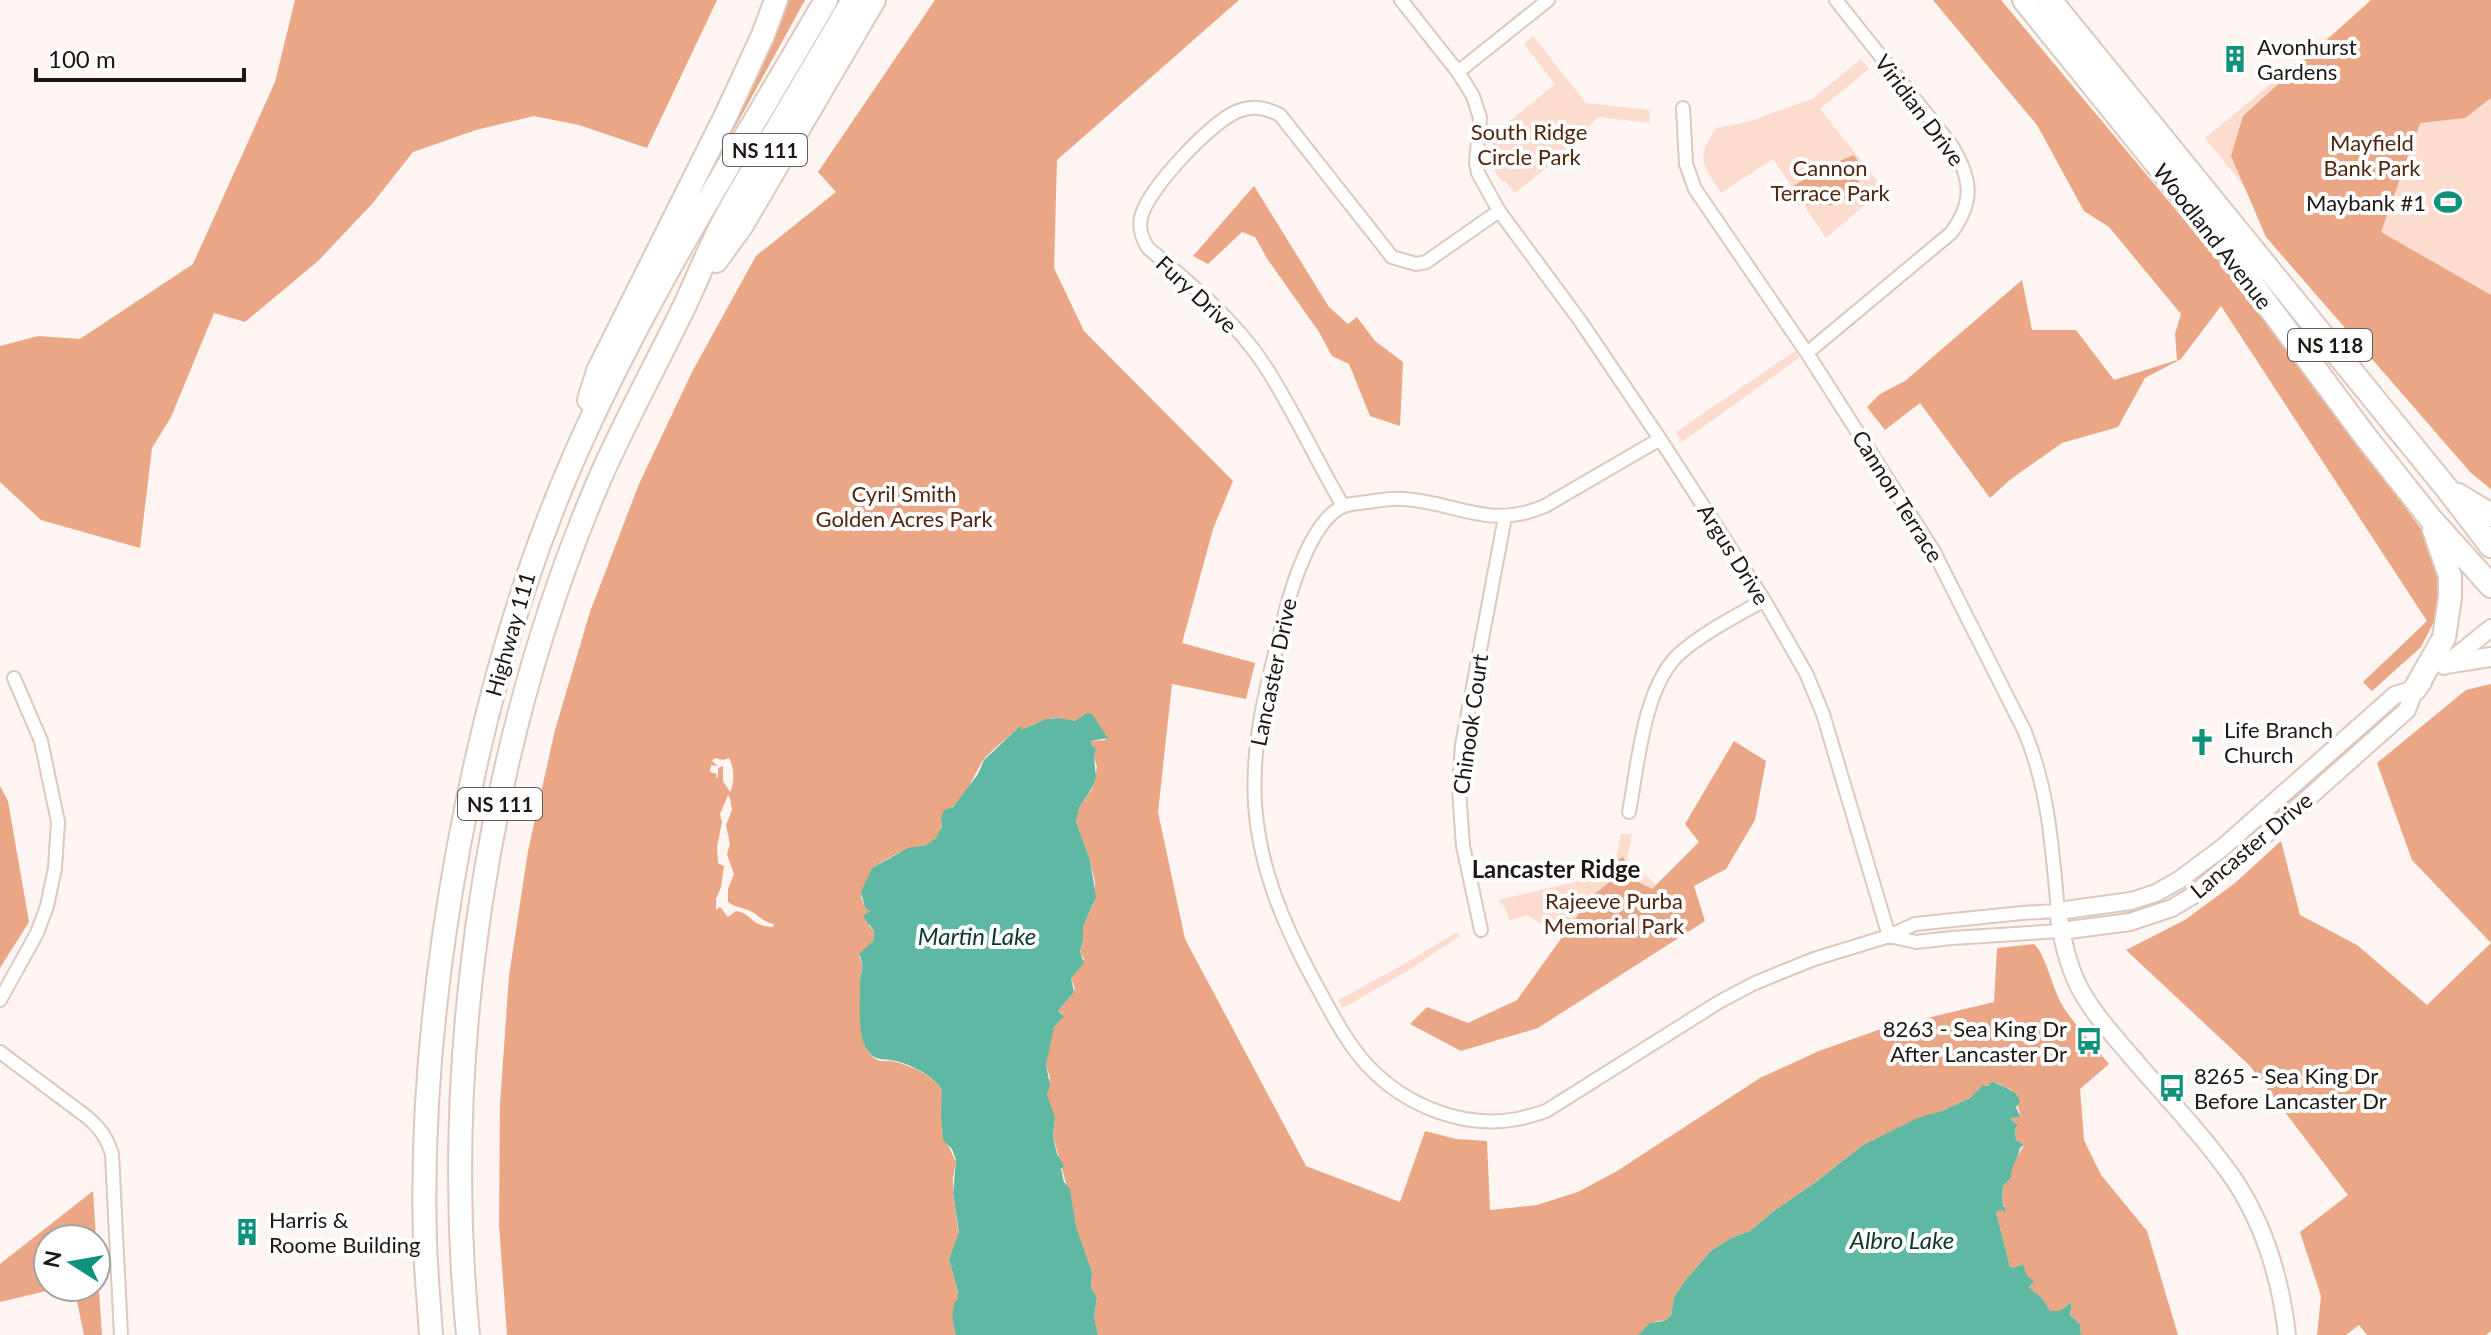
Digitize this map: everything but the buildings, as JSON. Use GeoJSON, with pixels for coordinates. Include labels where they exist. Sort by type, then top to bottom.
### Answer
{"type":"FeatureCollection","features":[{"type":"Feature","properties":{"kind":"highway"},"geometry":{"type":"LineString","coordinates":[[570,466],[598,371],[726,115],[776,0]]}},
{"type":"Feature","properties":{"kind":"highway","name":"Highway 111"},"geometry":{"type":"LineString","coordinates":[[431,1335],[425,1244],[425,1162],[436,993],[449,898],[476,753],[502,657],[531,562],[570,466],[612,378],[659,289],[826,0]]}},
{"type":"Feature","properties":{"kind":"highway","name":"Highway 111"},"geometry":{"type":"LineString","coordinates":[[468,1335],[460,1219],[463,1047],[490,847],[531,675],[564,573],[600,479],[726,215],[853,0]]}},
{"type":"Feature","properties":{"kind":"highway"},"geometry":{"type":"LineString","coordinates":[[685,304],[742,225],[874,0]]}},
{"type":"Feature","properties":{"kind":"highway","name":"Woodland Avenue"},"geometry":{"type":"LineString","coordinates":[[2024,0],[2235,261],[2430,518],[2491,586]]}},
{"type":"Feature","properties":{"kind":"highway","name":"Woodland Avenue"},"geometry":{"type":"LineString","coordinates":[[2050,0],[2491,546]]}},
{"type":"Feature","properties":{"kind":"highway"},"geometry":{"type":"LineString","coordinates":[[2448,490],[2491,515]]}},
{"type":"Feature","properties":{"kind":"highway"},"geometry":{"type":"LineString","coordinates":[[2415,689],[2444,638],[2450,597],[2450,576],[2430,518]]}},
{"type":"Feature","properties":{"kind":"main road"},"geometry":{"type":"LineString","coordinates":[[2446,664],[2491,657]]}},
{"type":"Feature","properties":{"kind":"street","name":"Argus Drive"},"geometry":{"type":"LineString","coordinates":[[1401,0],[1473,96],[1480,118],[1478,173],[1499,211],[1581,322],[1660,439],[1764,600],[1806,673],[1823,714],[1889,936]]}},
{"type":"Feature","properties":{"kind":"street"},"geometry":{"type":"LineString","coordinates":[[1458,72],[1548,0]]}},
{"type":"Feature","properties":{"kind":"street","name":"Viridian Drive"},"geometry":{"type":"LineString","coordinates":[[1807,353],[1951,233],[1958,225],[1968,198],[1965,168],[1952,146],[1836,0]]}},
{"type":"Feature","properties":{"kind":"street","name":"Fury Drive"},"geometry":{"type":"LineString","coordinates":[[1343,506],[1265,366],[1246,340],[1225,316],[1148,248],[1142,239],[1141,216],[1147,201],[1185,153],[1226,117],[1249,108],[1266,108],[1280,115],[1392,257],[1416,264],[1426,262],[1499,211]]}},
{"type":"Feature","properties":{"kind":"street","name":"Cannon Terrace"},"geometry":{"type":"LineString","coordinates":[[1683,108],[1686,164],[1695,189],[1807,353],[1933,550],[2024,730],[2045,789],[2058,911]]}},
{"type":"Feature","properties":{"kind":"street"},"geometry":{"type":"LineString","coordinates":[[1343,506],[1405,499],[1482,516],[1526,514],[1660,439]]}},
{"type":"Feature","properties":{"kind":"street","name":"Lancaster Drive"},"geometry":{"type":"LineString","coordinates":[[1343,506],[1328,518],[1312,541],[1297,572],[1260,716],[1254,763],[1263,853],[1272,888],[1294,945],[1329,1009],[1358,1053],[1406,1097],[1447,1115],[1481,1120],[1517,1119],[1546,1111],[1719,1002],[1755,983],[1915,924],[2058,911],[2131,901],[2156,893],[2222,848],[2395,695],[2415,689],[2491,628]]}},
{"type":"Feature","properties":{"kind":"street","name":"Chinook Court"},"geometry":{"type":"LineString","coordinates":[[1481,930],[1463,846],[1459,790],[1462,745],[1505,517]]}},
{"type":"Feature","properties":{"kind":"street"},"geometry":{"type":"LineString","coordinates":[[1629,812],[1649,704],[1664,673],[1676,656],[1694,642],[1764,600]]}},
{"type":"Feature","properties":{"kind":"street"},"geometry":{"type":"LineString","coordinates":[[0,1000],[37,933],[47,906],[55,868],[58,822],[41,741],[14,678]]}},
{"type":"Feature","properties":{"kind":"street","name":"Lancaster Drive"},"geometry":{"type":"LineString","coordinates":[[1889,936],[1916,942],[2061,931],[2130,922],[2172,908],[2192,896],[2299,806],[2407,710],[2415,689]]}},
{"type":"Feature","properties":{"kind":"street"},"geometry":{"type":"LineString","coordinates":[[2058,911],[2063,947],[2080,988],[2102,1022],[2235,1182],[2256,1218],[2283,1299],[2287,1335]]}},
{"type":"Feature","properties":{"kind":"street"},"geometry":{"type":"LineString","coordinates":[[1950,919],[1952,938]]}},
{"type":"Feature","properties":{"kind":"street"},"geometry":{"type":"LineString","coordinates":[[0,1052],[98,1126],[108,1141],[112,1154],[121,1335]]}},
{"type":"Feature","properties":{"kind":"green space"},"geometry":{"type":"Polygon","coordinates":[[[295,0],[717,0],[647,148],[579,125],[534,116],[476,130],[413,152],[372,204],[318,261],[245,322],[214,313],[171,417],[152,448],[140,548],[41,520],[0,482],[0,346],[38,336],[80,339],[193,264],[275,82],[295,0]]]}},
{"type":"Feature","properties":{"kind":"green space"},"geometry":{"type":"Polygon","coordinates":[[[775,0],[805,0],[722,151],[775,0]]]}},
{"type":"Feature","properties":{"kind":"green space","name":"Cyril Smith Golden Acres Park"},"geometry":{"type":"Polygon","coordinates":[[[935,0],[1239,0],[1057,160],[1054,268],[1084,331],[1233,481],[1213,529],[1182,643],[1255,663],[1246,699],[1172,684],[1158,812],[1185,939],[1306,1166],[1400,1202],[1425,1131],[1456,1139],[1487,1141],[1490,1210],[1537,1205],[1578,1192],[1617,1171],[1760,1078],[1819,1051],[1881,1029],[1994,1002],[1997,948],[2034,944],[2064,1008],[2109,1064],[2080,1089],[2084,1140],[2101,1175],[2147,1231],[2178,1335],[2081,1335],[2080,1324],[2070,1315],[2072,1302],[2059,1311],[2050,1311],[2043,1299],[2029,1287],[2023,1264],[2010,1267],[1996,1212],[2005,1207],[2002,1201],[2003,1186],[2011,1178],[2010,1169],[2024,1145],[2016,1140],[2015,1129],[2018,1125],[2011,1120],[2020,1113],[2012,1090],[1992,1081],[1990,1086],[1984,1085],[1970,1098],[1863,1145],[1750,1231],[1712,1250],[1674,1297],[1671,1316],[1652,1323],[1638,1335],[1098,1335],[1094,1317],[1097,1298],[1091,1287],[1092,1272],[1074,1223],[1053,1136],[1055,1120],[1047,1094],[1050,1078],[1046,1065],[1054,1027],[1063,1014],[1058,1011],[1075,989],[1071,978],[1084,959],[1080,953],[1083,927],[1094,902],[1095,883],[1076,822],[1079,808],[1093,787],[1097,767],[1094,757],[1096,748],[1091,741],[1105,740],[1107,736],[1093,718],[1072,721],[1055,718],[1022,730],[1019,727],[989,753],[962,797],[944,811],[936,838],[872,868],[861,897],[870,912],[869,926],[874,931],[873,941],[859,956],[862,964],[860,1013],[867,1050],[881,1061],[893,1061],[916,1069],[942,1090],[942,1132],[956,1162],[953,1193],[959,1235],[949,1259],[958,1292],[953,1316],[956,1335],[507,1335],[499,1225],[500,1104],[509,976],[528,851],[555,730],[590,612],[639,484],[693,370],[756,256],[836,192],[818,172],[935,0]],[[715,758],[712,761],[718,766],[711,765],[710,772],[717,774],[718,778],[718,768],[723,766],[723,781],[730,792],[733,779],[731,761],[729,758],[715,758]],[[728,795],[720,814],[718,863],[724,866],[716,910],[720,907],[728,917],[736,911],[760,924],[773,927],[774,924],[728,902],[728,889],[734,874],[727,854],[730,844],[726,825],[732,810],[728,795]]]}},
{"type":"Feature","properties":{"kind":"green space"},"geometry":{"type":"Polygon","coordinates":[[[1933,0],[2001,0],[2246,294],[2427,537],[2446,598],[2421,647],[2372,691],[2363,682],[2427,621],[2221,306],[2181,359],[2145,378],[2118,427],[2062,443],[1990,498],[1920,403],[1885,430],[1867,407],[1880,394],[1905,381],[2022,280],[2032,330],[2076,330],[2114,380],[2177,360],[2175,334],[2181,314],[2109,227],[2084,211],[2037,125],[1933,0]]]}},
{"type":"Feature","properties":{"kind":"green space","name":"Mayfield Bank Park"},"geometry":{"type":"Polygon","coordinates":[[[2371,0],[2491,0],[2491,98],[2465,118],[2420,123],[2381,232],[2491,295],[2491,489],[2471,473],[2266,237],[2231,156],[2243,116],[2371,0]]]}},
{"type":"Feature","properties":{"kind":"green space","name":"Mayfield Bank Park"},"geometry":{"type":"Polygon","coordinates":[[[2373,0],[2491,0],[2491,491],[2205,138],[2373,0]]]}},
{"type":"Feature","properties":{"kind":"green space","name":"South Ridge Circle Park"},"geometry":{"type":"Polygon","coordinates":[[[1533,36],[1586,103],[1649,110],[1650,123],[1598,117],[1565,153],[1515,193],[1505,181],[1502,182],[1492,167],[1490,155],[1494,134],[1555,84],[1524,44],[1533,36]]]}},
{"type":"Feature","properties":{"kind":"green space","name":"Cannon Terrace Park"},"geometry":{"type":"Polygon","coordinates":[[[1861,59],[1869,69],[1820,109],[1884,189],[1826,238],[1773,159],[1721,193],[1704,161],[1706,147],[1716,128],[1747,122],[1812,99],[1861,59]]]}},
{"type":"Feature","properties":{"kind":"green space"},"geometry":{"type":"Polygon","coordinates":[[[1854,155],[1863,169],[1855,193],[1838,205],[1793,205],[1781,194],[1818,170],[1854,155]]]}},
{"type":"Feature","properties":{"kind":"green space"},"geometry":{"type":"Polygon","coordinates":[[[1254,186],[1329,307],[1348,324],[1357,317],[1375,341],[1403,362],[1400,426],[1370,416],[1349,364],[1332,356],[1255,237],[1242,232],[1208,264],[1193,256],[1254,186]]]}},
{"type":"Feature","properties":{"kind":"green space"},"geometry":{"type":"Polygon","coordinates":[[[1795,351],[1799,358],[1682,442],[1676,432],[1795,351]]]}},
{"type":"Feature","properties":{"kind":"green space"},"geometry":{"type":"Polygon","coordinates":[[[2491,684],[2491,943],[2412,860],[2377,763],[2466,690],[2491,684]]]}},
{"type":"Feature","properties":{"kind":"green space"},"geometry":{"type":"Polygon","coordinates":[[[1734,741],[1766,761],[1755,820],[1726,869],[1694,886],[1705,921],[1538,1028],[1461,1051],[1410,1024],[1427,1007],[1468,1023],[1517,1000],[1591,897],[1611,881],[1619,859],[1623,857],[1636,881],[1652,889],[1699,842],[1685,824],[1734,741]]]}},
{"type":"Feature","properties":{"kind":"green space"},"geometry":{"type":"Polygon","coordinates":[[[0,786],[8,801],[29,922],[0,968],[0,786]]]}},
{"type":"Feature","properties":{"kind":"green space","name":"Rajeeve Purba Memorial Park"},"geometry":{"type":"Polygon","coordinates":[[[1621,834],[1632,834],[1627,859],[1678,904],[1562,939],[1528,915],[1509,920],[1505,907],[1498,900],[1588,879],[1617,855],[1621,834]]]}},
{"type":"Feature","properties":{"kind":"green space"},"geometry":{"type":"Polygon","coordinates":[[[2281,841],[2300,915],[2357,945],[2427,1005],[2491,943],[2491,1331],[2486,1335],[2367,1335],[2359,1325],[2346,1335],[2317,1335],[2321,1296],[2300,1232],[2348,1195],[2250,1066],[2126,950],[2185,920],[2235,883],[2281,841]]]}},
{"type":"Feature","properties":{"kind":"green space"},"geometry":{"type":"Polygon","coordinates":[[[1457,932],[1460,936],[1343,1008],[1338,1000],[1399,967],[1457,932]]]}},
{"type":"Feature","properties":{"kind":"green space"},"geometry":{"type":"Polygon","coordinates":[[[93,1191],[95,1223],[52,1223],[93,1191]]]}},
{"type":"Feature","properties":{"kind":"green space"},"geometry":{"type":"Polygon","coordinates":[[[32,1239],[32,1294],[0,1302],[0,1264],[32,1239]]]}},
{"type":"Feature","properties":{"kind":"green space"},"geometry":{"type":"Polygon","coordinates":[[[77,1303],[100,1303],[102,1335],[84,1335],[77,1303]]]}},
{"type":"Feature","properties":{"kind":"water","name":"Martin Lake"},"geometry":{"type":"Polygon","coordinates":[[[1087,713],[1092,714],[1108,738],[1091,741],[1096,748],[1096,777],[1079,808],[1076,822],[1090,860],[1096,897],[1083,927],[1080,952],[1084,963],[1071,978],[1074,992],[1058,1011],[1064,1016],[1054,1027],[1046,1065],[1050,1085],[1047,1094],[1055,1118],[1053,1136],[1057,1154],[1064,1166],[1061,1169],[1064,1182],[1070,1189],[1076,1227],[1092,1272],[1091,1287],[1097,1298],[1094,1317],[1098,1335],[956,1335],[952,1315],[958,1292],[949,1259],[959,1232],[953,1193],[956,1160],[952,1149],[943,1140],[942,1090],[922,1072],[903,1063],[874,1057],[865,1046],[860,1025],[862,966],[859,954],[873,941],[874,931],[864,918],[870,912],[865,908],[861,892],[872,868],[908,848],[926,845],[935,839],[942,827],[944,810],[953,807],[978,774],[984,760],[1019,727],[1022,726],[1021,730],[1046,719],[1075,721],[1087,713]]]}},
{"type":"Feature","properties":{"kind":"water","name":"Albro Lake"},"geometry":{"type":"Polygon","coordinates":[[[1992,1081],[2012,1091],[2020,1102],[2016,1107],[2020,1116],[2011,1120],[2018,1125],[2015,1129],[2016,1140],[2024,1145],[2020,1148],[2011,1178],[2003,1186],[2002,1201],[2006,1212],[1996,1212],[2010,1267],[2023,1264],[2027,1276],[2034,1281],[2029,1287],[2043,1299],[2050,1311],[2059,1311],[2072,1302],[2070,1315],[2080,1324],[2081,1335],[1638,1335],[1650,1323],[1664,1321],[1671,1316],[1674,1297],[1712,1250],[1750,1231],[1863,1145],[1920,1117],[1970,1098],[1992,1081]]]}},
{"type":"Feature","properties":{"kind":"place","name":"Avonhurst Gardens"},"geometry":{"type":"Point","coordinates":[2235,59]}},
{"type":"Feature","properties":{"kind":"place","name":"Maybank #1"},"geometry":{"type":"Point","coordinates":[2448,202]}},
{"type":"Feature","properties":{"kind":"place","name":"Life Branch Church"},"geometry":{"type":"Point","coordinates":[2202,742]}},
{"type":"Feature","properties":{"kind":"place","name":"8263 - Sea King Dr After Lancaster Dr"},"geometry":{"type":"Point","coordinates":[2089,1041]}},
{"type":"Feature","properties":{"kind":"place","name":"8265 - Sea King Dr Before Lancaster Dr"},"geometry":{"type":"Point","coordinates":[2172,1088]}},
{"type":"Feature","properties":{"kind":"place","name":"Harris & Roome Building"},"geometry":{"type":"Point","coordinates":[247,1232]}},
{"type":"Feature","properties":{"kind":"district","name":"Lancaster Ridge"},"geometry":{"type":"Point","coordinates":[1556,868]}}]}
